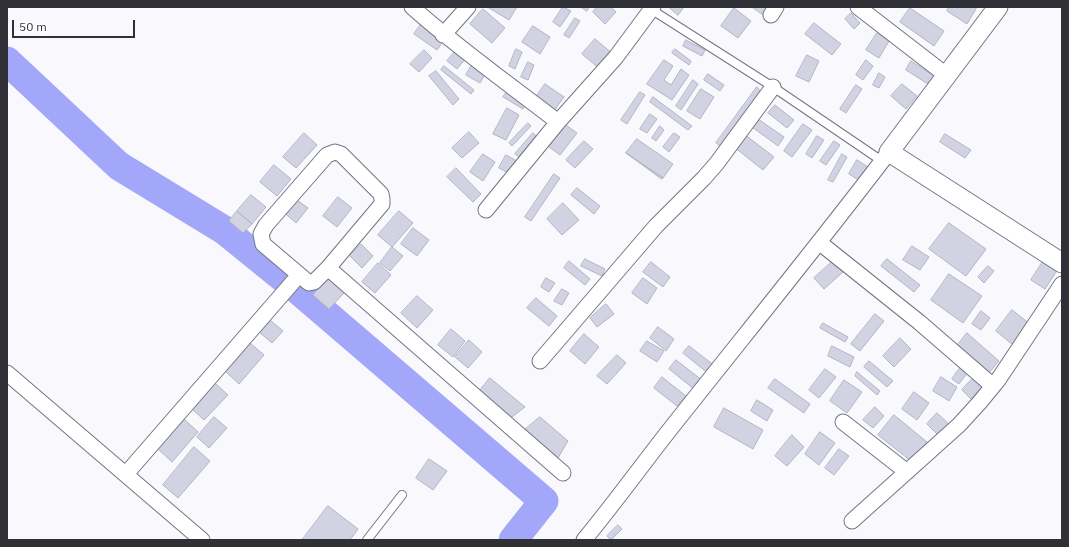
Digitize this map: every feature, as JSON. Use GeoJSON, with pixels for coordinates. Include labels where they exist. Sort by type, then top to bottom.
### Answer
{"type":"FeatureCollection","features":[{"type":"Feature","properties":{"kind":"street"},"geometry":{"type":"LineString","coordinates":[[412,7],[444,35],[558,122]]}},
{"type":"Feature","properties":{"kind":"street"},"geometry":{"type":"LineString","coordinates":[[444,35],[468,7]]}},
{"type":"Feature","properties":{"kind":"street"},"geometry":{"type":"LineString","coordinates":[[858,7],[946,75]]}},
{"type":"Feature","properties":{"kind":"street"},"geometry":{"type":"LineString","coordinates":[[584,540],[673,425],[820,243],[997,7]]}},
{"type":"Feature","properties":{"kind":"street"},"geometry":{"type":"LineString","coordinates":[[486,210],[558,122],[616,57],[651,8]]}},
{"type":"Feature","properties":{"kind":"street"},"geometry":{"type":"LineString","coordinates":[[540,360],[656,226],[717,163],[773,87]]}},
{"type":"Feature","properties":{"kind":"street"},"geometry":{"type":"LineString","coordinates":[[335,152],[341,154],[381,194],[382,204],[328,268],[314,282],[294,282],[263,244],[261,234],[266,225],[327,155],[335,152]]}},
{"type":"Feature","properties":{"kind":"street"},"geometry":{"type":"LineString","coordinates":[[886,157],[1062,263]]}},
{"type":"Feature","properties":{"kind":"street"},"geometry":{"type":"LineString","coordinates":[[820,243],[919,322],[993,386]]}},
{"type":"Feature","properties":{"kind":"street"},"geometry":{"type":"LineString","coordinates":[[328,268],[563,473]]}},
{"type":"Feature","properties":{"kind":"street"},"geometry":{"type":"LineString","coordinates":[[126,474],[294,282]]}},
{"type":"Feature","properties":{"kind":"street"},"geometry":{"type":"LineString","coordinates":[[852,521],[959,424],[993,386],[1062,284]]}},
{"type":"Feature","properties":{"kind":"street"},"geometry":{"type":"LineString","coordinates":[[7,373],[202,540]]}},
{"type":"Feature","properties":{"kind":"street"},"geometry":{"type":"LineString","coordinates":[[843,422],[907,472]]}},
{"type":"Feature","properties":{"kind":"lane"},"geometry":{"type":"LineString","coordinates":[[651,8],[773,87],[886,157]]}},
{"type":"Feature","properties":{"kind":"lane"},"geometry":{"type":"LineString","coordinates":[[367,540],[402,495]]}},
{"type":"Feature","properties":{"kind":"building"},"geometry":{"type":"Polygon","coordinates":[[[517,7],[509,20],[489,8],[517,7]]]}},
{"type":"Feature","properties":{"kind":"building"},"geometry":{"type":"Polygon","coordinates":[[[563,7],[571,11],[560,27],[553,22],[563,7]]]}},
{"type":"Feature","properties":{"kind":"building"},"geometry":{"type":"Polygon","coordinates":[[[581,7],[589,7],[587,11],[581,7]]]}},
{"type":"Feature","properties":{"kind":"building"},"geometry":{"type":"Polygon","coordinates":[[[597,7],[611,7],[616,12],[605,24],[593,12],[597,7]]]}},
{"type":"Feature","properties":{"kind":"building"},"geometry":{"type":"Polygon","coordinates":[[[669,7],[684,7],[678,15],[669,7]]]}},
{"type":"Feature","properties":{"kind":"building"},"geometry":{"type":"Polygon","coordinates":[[[752,7],[769,7],[764,15],[752,7]]]}},
{"type":"Feature","properties":{"kind":"building"},"geometry":{"type":"Polygon","coordinates":[[[949,7],[977,7],[967,24],[947,11],[949,7]]]}},
{"type":"Feature","properties":{"kind":"building"},"geometry":{"type":"Polygon","coordinates":[[[734,8],[751,21],[738,38],[721,26],[734,8]]]}},
{"type":"Feature","properties":{"kind":"building"},"geometry":{"type":"Polygon","coordinates":[[[910,8],[944,31],[934,46],[900,22],[910,8]]]}},
{"type":"Feature","properties":{"kind":"building"},"geometry":{"type":"Polygon","coordinates":[[[483,9],[505,28],[492,43],[470,24],[483,9]]]}},
{"type":"Feature","properties":{"kind":"building"},"geometry":{"type":"Polygon","coordinates":[[[851,13],[860,23],[854,29],[845,19],[851,13]]]}},
{"type":"Feature","properties":{"kind":"building"},"geometry":{"type":"Polygon","coordinates":[[[575,18],[580,21],[569,38],[564,35],[575,18]]]}},
{"type":"Feature","properties":{"kind":"building"},"geometry":{"type":"Polygon","coordinates":[[[814,23],[841,44],[832,55],[805,34],[814,23]]]}},
{"type":"Feature","properties":{"kind":"building"},"geometry":{"type":"Polygon","coordinates":[[[421,24],[444,40],[437,50],[414,34],[421,24]]]}},
{"type":"Feature","properties":{"kind":"building"},"geometry":{"type":"Polygon","coordinates":[[[533,26],[550,37],[540,54],[522,42],[533,26]]]}},
{"type":"Feature","properties":{"kind":"building"},"geometry":{"type":"Polygon","coordinates":[[[877,33],[889,41],[879,58],[866,50],[877,33]]]}},
{"type":"Feature","properties":{"kind":"building"},"geometry":{"type":"Polygon","coordinates":[[[595,39],[613,54],[600,69],[582,54],[595,39]]]}},
{"type":"Feature","properties":{"kind":"building"},"geometry":{"type":"Polygon","coordinates":[[[686,40],[705,50],[702,56],[683,46],[686,40]]]}},
{"type":"Feature","properties":{"kind":"building"},"geometry":{"type":"Polygon","coordinates":[[[457,49],[467,57],[457,69],[447,61],[457,49]]]}},
{"type":"Feature","properties":{"kind":"building"},"geometry":{"type":"Polygon","coordinates":[[[516,49],[522,52],[515,69],[509,66],[516,49]]]}},
{"type":"Feature","properties":{"kind":"building"},"geometry":{"type":"Polygon","coordinates":[[[675,49],[691,61],[689,65],[672,53],[675,49]]]}},
{"type":"Feature","properties":{"kind":"building"},"geometry":{"type":"Polygon","coordinates":[[[424,50],[432,58],[419,72],[410,64],[424,50]]]}},
{"type":"Feature","properties":{"kind":"building"},"geometry":{"type":"Polygon","coordinates":[[[807,55],[819,61],[809,82],[796,76],[807,55]]]}},
{"type":"Feature","properties":{"kind":"building"},"geometry":{"type":"Polygon","coordinates":[[[664,60],[673,66],[664,80],[671,85],[681,69],[689,75],[672,100],[647,84],[664,60]]]}},
{"type":"Feature","properties":{"kind":"building"},"geometry":{"type":"Polygon","coordinates":[[[866,60],[873,66],[863,80],[856,75],[866,60]]]}},
{"type":"Feature","properties":{"kind":"building"},"geometry":{"type":"Polygon","coordinates":[[[911,61],[936,77],[931,86],[906,70],[911,61]]]}},
{"type":"Feature","properties":{"kind":"building"},"geometry":{"type":"Polygon","coordinates":[[[528,62],[534,65],[528,80],[521,77],[528,62]]]}},
{"type":"Feature","properties":{"kind":"building"},"geometry":{"type":"Polygon","coordinates":[[[473,63],[487,71],[480,83],[466,75],[473,63]]]}},
{"type":"Feature","properties":{"kind":"building"},"geometry":{"type":"Polygon","coordinates":[[[444,66],[474,90],[471,94],[441,70],[444,66]]]}},
{"type":"Feature","properties":{"kind":"building"},"geometry":{"type":"Polygon","coordinates":[[[436,71],[459,99],[453,105],[429,76],[436,71]]]}},
{"type":"Feature","properties":{"kind":"building"},"geometry":{"type":"Polygon","coordinates":[[[879,73],[885,77],[879,88],[873,85],[879,73]]]}},
{"type":"Feature","properties":{"kind":"building"},"geometry":{"type":"Polygon","coordinates":[[[708,74],[724,85],[720,91],[704,80],[708,74]]]}},
{"type":"Feature","properties":{"kind":"building"},"geometry":{"type":"Polygon","coordinates":[[[693,80],[698,84],[681,110],[676,106],[693,80]]]}},
{"type":"Feature","properties":{"kind":"building"},"geometry":{"type":"Polygon","coordinates":[[[545,84],[564,97],[554,111],[536,97],[545,84]]]}},
{"type":"Feature","properties":{"kind":"building"},"geometry":{"type":"Polygon","coordinates":[[[902,84],[917,96],[906,109],[891,96],[902,84]]]}},
{"type":"Feature","properties":{"kind":"building"},"geometry":{"type":"Polygon","coordinates":[[[856,85],[862,89],[846,113],[840,109],[856,85]]]}},
{"type":"Feature","properties":{"kind":"building"},"geometry":{"type":"Polygon","coordinates":[[[757,87],[764,96],[725,149],[716,143],[757,87]]]}},
{"type":"Feature","properties":{"kind":"building"},"geometry":{"type":"Polygon","coordinates":[[[701,89],[714,97],[700,119],[687,111],[701,89]]]}},
{"type":"Feature","properties":{"kind":"building"},"geometry":{"type":"Polygon","coordinates":[[[508,90],[527,101],[523,109],[503,97],[508,90]]]}},
{"type":"Feature","properties":{"kind":"building"},"geometry":{"type":"Polygon","coordinates":[[[640,92],[645,95],[627,124],[621,120],[640,92]]]}},
{"type":"Feature","properties":{"kind":"building"},"geometry":{"type":"Polygon","coordinates":[[[653,97],[692,126],[688,130],[650,102],[653,97]]]}},
{"type":"Feature","properties":{"kind":"building"},"geometry":{"type":"Polygon","coordinates":[[[775,105],[794,120],[787,128],[768,113],[775,105]]]}},
{"type":"Feature","properties":{"kind":"building"},"geometry":{"type":"Polygon","coordinates":[[[507,108],[519,115],[506,140],[493,134],[507,108]]]}},
{"type":"Feature","properties":{"kind":"building"},"geometry":{"type":"Polygon","coordinates":[[[650,114],[657,119],[647,133],[640,129],[650,114]]]}},
{"type":"Feature","properties":{"kind":"building"},"geometry":{"type":"Polygon","coordinates":[[[758,119],[784,137],[778,146],[752,127],[758,119]]]}},
{"type":"Feature","properties":{"kind":"building"},"geometry":{"type":"Polygon","coordinates":[[[528,123],[531,126],[512,146],[509,143],[528,123]]]}},
{"type":"Feature","properties":{"kind":"building"},"geometry":{"type":"Polygon","coordinates":[[[803,124],[812,130],[792,157],[784,151],[803,124]]]}},
{"type":"Feature","properties":{"kind":"building"},"geometry":{"type":"Polygon","coordinates":[[[566,125],[577,133],[560,155],[549,147],[566,125]]]}},
{"type":"Feature","properties":{"kind":"building"},"geometry":{"type":"Polygon","coordinates":[[[660,126],[664,130],[656,141],[652,138],[660,126]]]}},
{"type":"Feature","properties":{"kind":"building"},"geometry":{"type":"Polygon","coordinates":[[[469,132],[479,143],[462,158],[452,148],[469,132]]]}},
{"type":"Feature","properties":{"kind":"building"},"geometry":{"type":"Polygon","coordinates":[[[304,133],[317,145],[296,168],[283,157],[304,133]]]}},
{"type":"Feature","properties":{"kind":"building"},"geometry":{"type":"Polygon","coordinates":[[[533,133],[536,136],[519,157],[515,154],[533,133]]]}},
{"type":"Feature","properties":{"kind":"building"},"geometry":{"type":"Polygon","coordinates":[[[674,133],[680,137],[669,152],[663,147],[674,133]]]}},
{"type":"Feature","properties":{"kind":"building"},"geometry":{"type":"Polygon","coordinates":[[[744,134],[774,157],[763,170],[734,147],[744,134]]]}},
{"type":"Feature","properties":{"kind":"building"},"geometry":{"type":"Polygon","coordinates":[[[945,134],[971,150],[965,158],[940,142],[945,134]]]}},
{"type":"Feature","properties":{"kind":"building"},"geometry":{"type":"Polygon","coordinates":[[[817,136],[824,140],[812,158],[806,154],[817,136]]]}},
{"type":"Feature","properties":{"kind":"building"},"geometry":{"type":"Polygon","coordinates":[[[637,139],[673,164],[663,178],[626,153],[637,139]]]}},
{"type":"Feature","properties":{"kind":"building"},"geometry":{"type":"Polygon","coordinates":[[[584,141],[593,149],[575,168],[566,160],[584,141]]]}},
{"type":"Feature","properties":{"kind":"building"},"geometry":{"type":"Polygon","coordinates":[[[834,141],[840,145],[826,165],[820,161],[834,141]]]}},
{"type":"Feature","properties":{"kind":"building"},"geometry":{"type":"Polygon","coordinates":[[[626,153],[663,178],[662,179],[626,153]]]}},
{"type":"Feature","properties":{"kind":"building"},"geometry":{"type":"Polygon","coordinates":[[[483,154],[495,162],[483,181],[470,172],[483,154]]]}},
{"type":"Feature","properties":{"kind":"building"},"geometry":{"type":"Polygon","coordinates":[[[842,154],[847,157],[833,182],[828,180],[842,154]]]}},
{"type":"Feature","properties":{"kind":"building"},"geometry":{"type":"Polygon","coordinates":[[[506,155],[517,161],[510,174],[499,168],[506,155]]]}},
{"type":"Feature","properties":{"kind":"building"},"geometry":{"type":"Polygon","coordinates":[[[857,160],[868,167],[860,181],[849,174],[857,160]]]}},
{"type":"Feature","properties":{"kind":"building"},"geometry":{"type":"Polygon","coordinates":[[[274,165],[291,179],[277,196],[260,182],[274,165]]]}},
{"type":"Feature","properties":{"kind":"building"},"geometry":{"type":"Polygon","coordinates":[[[456,168],[481,194],[473,202],[447,177],[456,168]]]}},
{"type":"Feature","properties":{"kind":"building"},"geometry":{"type":"Polygon","coordinates":[[[554,174],[560,178],[531,221],[525,217],[554,174]]]}},
{"type":"Feature","properties":{"kind":"building"},"geometry":{"type":"Polygon","coordinates":[[[577,188],[600,206],[594,214],[571,195],[577,188]]]}},
{"type":"Feature","properties":{"kind":"building"},"geometry":{"type":"Polygon","coordinates":[[[251,195],[266,207],[252,224],[237,211],[251,195]]]}},
{"type":"Feature","properties":{"kind":"building"},"geometry":{"type":"Polygon","coordinates":[[[338,197],[352,208],[337,227],[323,216],[338,197]]]}},
{"type":"Feature","properties":{"kind":"building"},"geometry":{"type":"Polygon","coordinates":[[[297,200],[308,208],[296,223],[286,214],[297,200]]]}},
{"type":"Feature","properties":{"kind":"building"},"geometry":{"type":"Polygon","coordinates":[[[563,203],[579,220],[562,235],[547,219],[563,203]]]}},
{"type":"Feature","properties":{"kind":"building"},"geometry":{"type":"Polygon","coordinates":[[[237,211],[252,224],[243,233],[229,221],[237,211]]]}},
{"type":"Feature","properties":{"kind":"building"},"geometry":{"type":"Polygon","coordinates":[[[399,211],[413,223],[392,247],[378,235],[399,211]]]}},
{"type":"Feature","properties":{"kind":"building"},"geometry":{"type":"Polygon","coordinates":[[[949,223],[986,249],[966,276],[929,249],[949,223]]]}},
{"type":"Feature","properties":{"kind":"building"},"geometry":{"type":"Polygon","coordinates":[[[413,228],[429,240],[417,256],[401,244],[413,228]]]}},
{"type":"Feature","properties":{"kind":"building"},"geometry":{"type":"Polygon","coordinates":[[[361,244],[373,256],[362,268],[350,256],[361,244]]]}},
{"type":"Feature","properties":{"kind":"building"},"geometry":{"type":"Polygon","coordinates":[[[912,246],[929,257],[920,270],[903,260],[912,246]]]}},
{"type":"Feature","properties":{"kind":"building"},"geometry":{"type":"Polygon","coordinates":[[[392,247],[403,256],[390,271],[380,263],[392,247]]]}},
{"type":"Feature","properties":{"kind":"building"},"geometry":{"type":"Polygon","coordinates":[[[585,259],[605,269],[602,276],[581,266],[585,259]]]}},
{"type":"Feature","properties":{"kind":"building"},"geometry":{"type":"Polygon","coordinates":[[[887,259],[920,285],[914,292],[881,266],[887,259]]]}},
{"type":"Feature","properties":{"kind":"building"},"geometry":{"type":"Polygon","coordinates":[[[1044,260],[1058,269],[1045,289],[1031,280],[1044,260]]]}},
{"type":"Feature","properties":{"kind":"building"},"geometry":{"type":"Polygon","coordinates":[[[569,261],[590,279],[585,285],[564,268],[569,261]]]}},
{"type":"Feature","properties":{"kind":"building"},"geometry":{"type":"Polygon","coordinates":[[[833,261],[843,272],[824,289],[814,278],[833,261]]]}},
{"type":"Feature","properties":{"kind":"building"},"geometry":{"type":"Polygon","coordinates":[[[651,262],[670,277],[663,287],[643,272],[651,262]]]}},
{"type":"Feature","properties":{"kind":"building"},"geometry":{"type":"Polygon","coordinates":[[[378,263],[391,275],[375,293],[362,282],[378,263]]]}},
{"type":"Feature","properties":{"kind":"building"},"geometry":{"type":"Polygon","coordinates":[[[988,266],[994,271],[984,283],[978,277],[988,266]]]}},
{"type":"Feature","properties":{"kind":"building"},"geometry":{"type":"Polygon","coordinates":[[[949,274],[982,296],[963,323],[931,300],[949,274]]]}},
{"type":"Feature","properties":{"kind":"building"},"geometry":{"type":"Polygon","coordinates":[[[328,278],[344,293],[329,309],[313,295],[328,278]]]}},
{"type":"Feature","properties":{"kind":"building"},"geometry":{"type":"Polygon","coordinates":[[[546,278],[555,283],[549,292],[541,287],[546,278]]]}},
{"type":"Feature","properties":{"kind":"building"},"geometry":{"type":"Polygon","coordinates":[[[643,278],[657,288],[647,304],[632,293],[643,278]]]}},
{"type":"Feature","properties":{"kind":"building"},"geometry":{"type":"Polygon","coordinates":[[[562,289],[569,293],[562,305],[554,301],[562,289]]]}},
{"type":"Feature","properties":{"kind":"building"},"geometry":{"type":"Polygon","coordinates":[[[417,296],[433,310],[417,328],[401,313],[417,296]]]}},
{"type":"Feature","properties":{"kind":"building"},"geometry":{"type":"Polygon","coordinates":[[[536,298],[557,316],[549,326],[527,308],[536,298]]]}},
{"type":"Feature","properties":{"kind":"building"},"geometry":{"type":"Polygon","coordinates":[[[606,304],[614,314],[597,327],[590,318],[606,304]]]}},
{"type":"Feature","properties":{"kind":"building"},"geometry":{"type":"Polygon","coordinates":[[[1012,310],[1030,324],[1013,345],[996,331],[1012,310]]]}},
{"type":"Feature","properties":{"kind":"building"},"geometry":{"type":"Polygon","coordinates":[[[981,311],[990,318],[981,330],[972,324],[981,311]]]}},
{"type":"Feature","properties":{"kind":"building"},"geometry":{"type":"Polygon","coordinates":[[[875,314],[884,321],[860,351],[851,344],[875,314]]]}},
{"type":"Feature","properties":{"kind":"building"},"geometry":{"type":"Polygon","coordinates":[[[270,320],[283,331],[272,343],[259,332],[270,320]]]}},
{"type":"Feature","properties":{"kind":"building"},"geometry":{"type":"Polygon","coordinates":[[[823,323],[848,337],[845,342],[820,328],[823,323]]]}},
{"type":"Feature","properties":{"kind":"building"},"geometry":{"type":"Polygon","coordinates":[[[658,327],[674,339],[666,351],[650,338],[658,327]]]}},
{"type":"Feature","properties":{"kind":"building"},"geometry":{"type":"Polygon","coordinates":[[[451,329],[465,341],[453,357],[438,345],[451,329]]]}},
{"type":"Feature","properties":{"kind":"building"},"geometry":{"type":"Polygon","coordinates":[[[967,333],[999,361],[987,375],[956,347],[967,333]]]}},
{"type":"Feature","properties":{"kind":"building"},"geometry":{"type":"Polygon","coordinates":[[[584,334],[599,347],[585,364],[570,351],[584,334]]]}},
{"type":"Feature","properties":{"kind":"building"},"geometry":{"type":"Polygon","coordinates":[[[900,338],[911,349],[894,367],[883,356],[900,338]]]}},
{"type":"Feature","properties":{"kind":"building"},"geometry":{"type":"Polygon","coordinates":[[[469,340],[482,352],[468,368],[455,357],[469,340]]]}},
{"type":"Feature","properties":{"kind":"building"},"geometry":{"type":"Polygon","coordinates":[[[647,341],[664,351],[657,362],[640,351],[647,341]]]}},
{"type":"Feature","properties":{"kind":"building"},"geometry":{"type":"Polygon","coordinates":[[[250,343],[264,355],[239,384],[225,371],[250,343]]]}},
{"type":"Feature","properties":{"kind":"building"},"geometry":{"type":"Polygon","coordinates":[[[689,346],[715,366],[709,374],[683,353],[689,346]]]}},
{"type":"Feature","properties":{"kind":"building"},"geometry":{"type":"Polygon","coordinates":[[[832,346],[854,357],[850,367],[828,356],[832,346]]]}},
{"type":"Feature","properties":{"kind":"building"},"geometry":{"type":"Polygon","coordinates":[[[617,355],[626,363],[607,384],[597,376],[617,355]]]}},
{"type":"Feature","properties":{"kind":"building"},"geometry":{"type":"Polygon","coordinates":[[[676,360],[702,380],[694,389],[669,369],[676,360]]]}},
{"type":"Feature","properties":{"kind":"building"},"geometry":{"type":"Polygon","coordinates":[[[869,361],[893,381],[887,387],[864,367],[869,361]]]}},
{"type":"Feature","properties":{"kind":"building"},"geometry":{"type":"Polygon","coordinates":[[[960,368],[967,373],[959,384],[952,379],[960,368]]]}},
{"type":"Feature","properties":{"kind":"building"},"geometry":{"type":"Polygon","coordinates":[[[825,369],[836,377],[819,398],[809,390],[825,369]]]}},
{"type":"Feature","properties":{"kind":"building"},"geometry":{"type":"Polygon","coordinates":[[[857,372],[880,391],[877,395],[855,376],[857,372]]]}},
{"type":"Feature","properties":{"kind":"building"},"geometry":{"type":"Polygon","coordinates":[[[662,377],[686,396],[677,406],[654,388],[662,377]]]}},
{"type":"Feature","properties":{"kind":"building"},"geometry":{"type":"Polygon","coordinates":[[[941,377],[957,387],[949,401],[933,391],[941,377]]]}},
{"type":"Feature","properties":{"kind":"building"},"geometry":{"type":"Polygon","coordinates":[[[490,378],[525,407],[508,420],[477,394],[490,378]]]}},
{"type":"Feature","properties":{"kind":"building"},"geometry":{"type":"Polygon","coordinates":[[[973,378],[982,387],[971,399],[962,390],[973,378]]]}},
{"type":"Feature","properties":{"kind":"building"},"geometry":{"type":"Polygon","coordinates":[[[775,379],[810,404],[804,413],[768,388],[775,379]]]}},
{"type":"Feature","properties":{"kind":"building"},"geometry":{"type":"Polygon","coordinates":[[[844,380],[862,392],[847,413],[830,401],[844,380]]]}},
{"type":"Feature","properties":{"kind":"building"},"geometry":{"type":"Polygon","coordinates":[[[215,383],[228,395],[204,420],[191,408],[215,383]]]}},
{"type":"Feature","properties":{"kind":"building"},"geometry":{"type":"Polygon","coordinates":[[[914,392],[929,403],[917,420],[902,409],[914,392]]]}},
{"type":"Feature","properties":{"kind":"building"},"geometry":{"type":"Polygon","coordinates":[[[757,400],[773,410],[767,421],[751,411],[757,400]]]}},
{"type":"Feature","properties":{"kind":"building"},"geometry":{"type":"Polygon","coordinates":[[[875,407],[884,416],[873,428],[863,420],[875,407]]]}},
{"type":"Feature","properties":{"kind":"building"},"geometry":{"type":"Polygon","coordinates":[[[724,408],[763,430],[753,449],[714,427],[724,408]]]}},
{"type":"Feature","properties":{"kind":"building"},"geometry":{"type":"Polygon","coordinates":[[[937,413],[950,425],[939,436],[927,424],[937,413]]]}},
{"type":"Feature","properties":{"kind":"building"},"geometry":{"type":"Polygon","coordinates":[[[894,415],[927,442],[911,461],[878,435],[894,415]]]}},
{"type":"Feature","properties":{"kind":"building"},"geometry":{"type":"Polygon","coordinates":[[[214,417],[227,428],[209,448],[197,437],[214,417]]]}},
{"type":"Feature","properties":{"kind":"building"},"geometry":{"type":"Polygon","coordinates":[[[540,417],[568,441],[558,458],[522,432],[540,417]]]}},
{"type":"Feature","properties":{"kind":"building"},"geometry":{"type":"Polygon","coordinates":[[[184,419],[198,432],[172,462],[157,448],[184,419]]]}},
{"type":"Feature","properties":{"kind":"building"},"geometry":{"type":"Polygon","coordinates":[[[820,432],[835,443],[819,465],[805,454],[820,432]]]}},
{"type":"Feature","properties":{"kind":"building"},"geometry":{"type":"Polygon","coordinates":[[[792,435],[804,447],[787,466],[775,456],[792,435]]]}},
{"type":"Feature","properties":{"kind":"building"},"geometry":{"type":"Polygon","coordinates":[[[194,447],[210,461],[178,498],[163,485],[194,447]]]}},
{"type":"Feature","properties":{"kind":"building"},"geometry":{"type":"Polygon","coordinates":[[[839,449],[849,456],[834,475],[825,468],[839,449]]]}},
{"type":"Feature","properties":{"kind":"building"},"geometry":{"type":"Polygon","coordinates":[[[429,459],[447,471],[433,490],[416,478],[429,459]]]}},
{"type":"Feature","properties":{"kind":"building"},"geometry":{"type":"Polygon","coordinates":[[[328,506],[358,529],[350,540],[302,540],[328,506]]]}},
{"type":"Feature","properties":{"kind":"building"},"geometry":{"type":"Polygon","coordinates":[[[618,525],[622,529],[611,540],[607,536],[618,525]]]}},
{"type":"Feature","properties":{"kind":"waterway"},"geometry":{"type":"LineString","coordinates":[[7,61],[119,166],[224,230],[298,290],[544,501],[513,540]]}}]}
